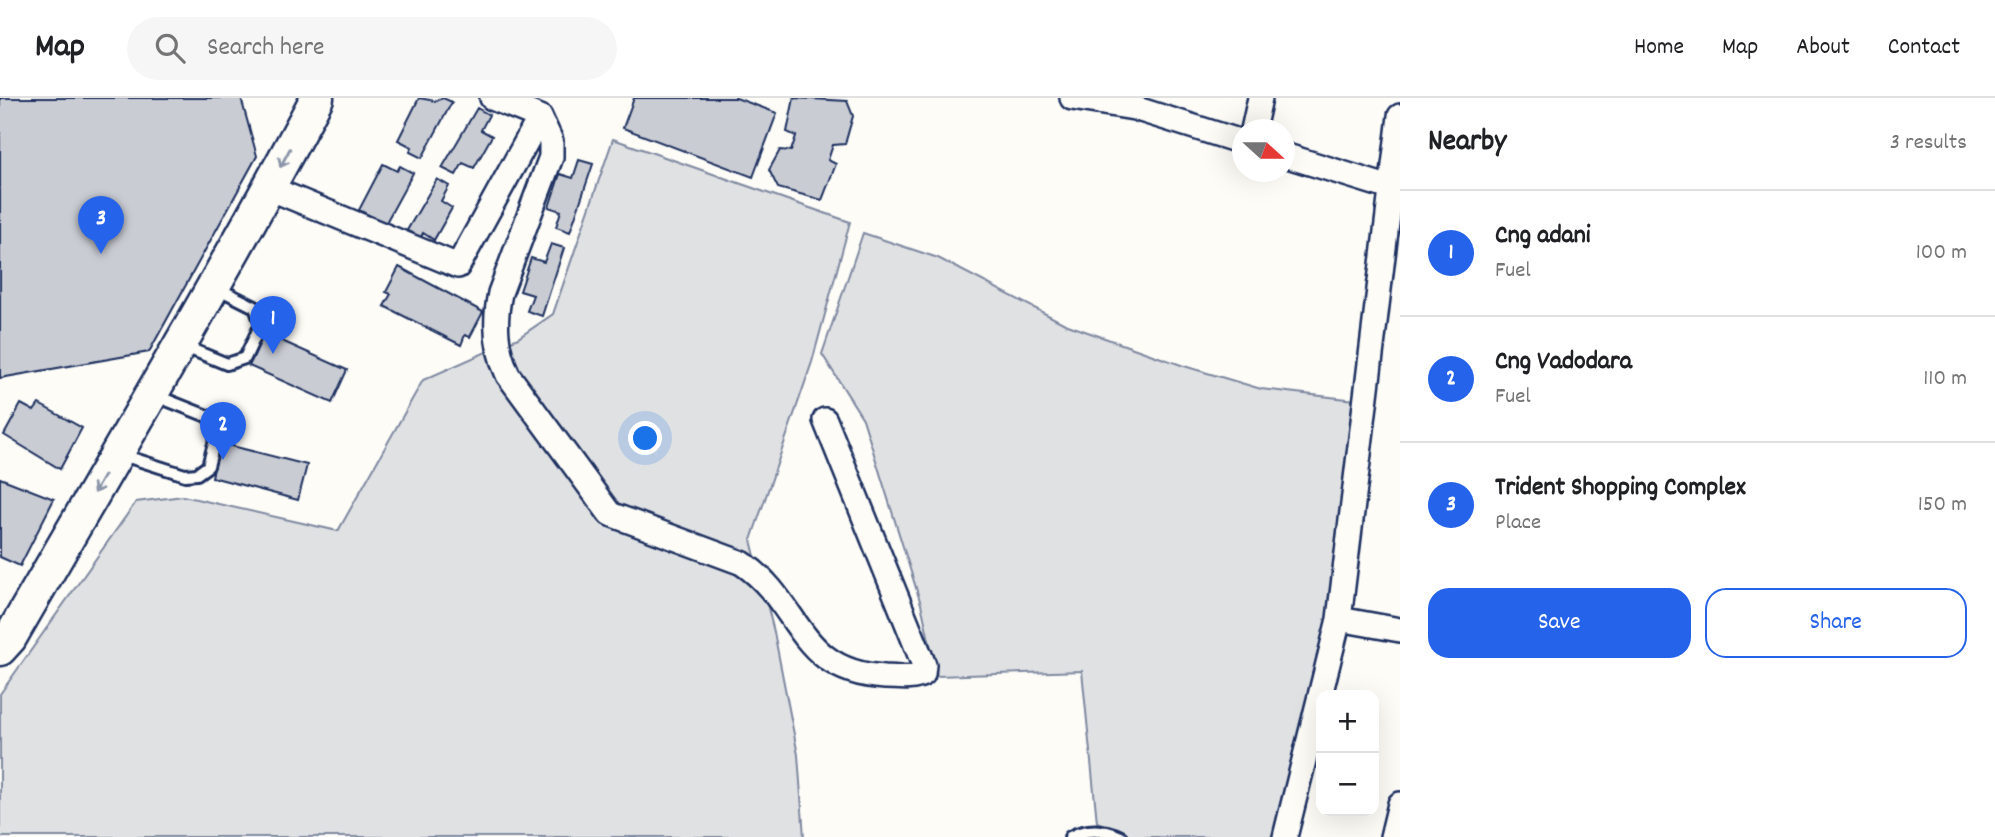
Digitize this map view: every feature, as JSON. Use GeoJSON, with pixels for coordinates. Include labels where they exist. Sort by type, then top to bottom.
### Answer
{"type":"FeatureCollection","features":[{"type":"Feature","properties":{"kind":"street"},"geometry":{"type":"LineString","coordinates":[[0,649],[10,638],[151,394],[269,188],[317,98]]}},
{"type":"Feature","properties":{"kind":"street"},"geometry":{"type":"LineString","coordinates":[[492,98],[540,117],[551,141],[551,157],[500,293],[496,312],[500,357],[508,375],[610,514],[750,569],[768,585],[808,643],[846,670],[873,676],[915,678],[923,674],[924,665],[825,420]]}},
{"type":"Feature","properties":{"kind":"street"},"geometry":{"type":"LineString","coordinates":[[1072,98],[1135,103],[1232,138]]}},
{"type":"Feature","properties":{"kind":"street"},"geometry":{"type":"LineString","coordinates":[[1255,119],[1260,98]]}},
{"type":"Feature","properties":{"kind":"street"},"geometry":{"type":"LineString","coordinates":[[1285,837],[1339,619],[1395,190],[1400,116]]}},
{"type":"Feature","properties":{"kind":"street"},"geometry":{"type":"LineString","coordinates":[[269,188],[458,267],[540,117]]}},
{"type":"Feature","properties":{"kind":"street"},"geometry":{"type":"LineString","coordinates":[[1295,158],[1395,190]]}},
{"type":"Feature","properties":{"kind":"street"},"geometry":{"type":"LineString","coordinates":[[1339,619],[1400,630]]}},
{"type":"Feature","properties":{"kind":"street"},"geometry":{"type":"LineString","coordinates":[[1392,837],[1400,804]]}},
{"type":"Feature","properties":{"kind":"lane"},"geometry":{"type":"LineString","coordinates":[[179,344],[227,364],[245,358],[261,324],[255,307],[213,286]]}},
{"type":"Feature","properties":{"kind":"lane"},"geometry":{"type":"LineString","coordinates":[[117,453],[185,475],[197,474],[208,466],[218,429],[207,416],[151,394]]}},
{"type":"Feature","properties":{"kind":"lane"},"geometry":{"type":"LineString","coordinates":[[1070,837],[1080,832],[1100,830],[1121,837]]}},
{"type":"Feature","properties":{"kind":"shaded area"},"geometry":{"type":"Polygon","coordinates":[[[613,139],[850,222],[812,362],[751,540],[774,632],[798,755],[804,837],[0,837],[0,694],[136,502],[183,496],[338,531],[423,380],[518,338],[553,314],[613,139]]]}},
{"type":"Feature","properties":{"kind":"shaded area"},"geometry":{"type":"Polygon","coordinates":[[[863,233],[938,258],[1065,324],[1184,366],[1261,389],[1355,400],[1329,618],[1278,837],[1132,837],[1097,822],[1082,671],[937,676],[921,604],[863,419],[822,354],[863,233]]]}},
{"type":"Feature","properties":{"kind":"building"},"geometry":{"type":"Polygon","coordinates":[[[0,98],[241,98],[257,156],[149,352],[0,378],[0,98]]]}},
{"type":"Feature","properties":{"kind":"building"},"geometry":{"type":"Polygon","coordinates":[[[419,98],[435,101],[443,98],[452,102],[422,158],[410,152],[412,147],[398,140],[419,98]]]}},
{"type":"Feature","properties":{"kind":"building"},"geometry":{"type":"Polygon","coordinates":[[[634,98],[736,98],[777,113],[753,177],[623,128],[634,98]]]}},
{"type":"Feature","properties":{"kind":"building"},"geometry":{"type":"Polygon","coordinates":[[[794,98],[847,101],[853,116],[845,144],[833,145],[828,160],[836,164],[822,200],[778,188],[769,170],[780,150],[791,151],[796,136],[787,132],[794,98]]]}},
{"type":"Feature","properties":{"kind":"building"},"geometry":{"type":"Polygon","coordinates":[[[477,108],[489,115],[481,130],[492,136],[474,168],[463,163],[456,175],[442,168],[477,108]]]}},
{"type":"Feature","properties":{"kind":"building"},"geometry":{"type":"Polygon","coordinates":[[[579,160],[593,164],[570,232],[556,227],[561,211],[549,207],[560,174],[573,178],[579,160]]]}},
{"type":"Feature","properties":{"kind":"building"},"geometry":{"type":"Polygon","coordinates":[[[383,164],[397,171],[400,166],[413,173],[383,228],[372,223],[374,218],[359,210],[383,164]]]}},
{"type":"Feature","properties":{"kind":"building"},"geometry":{"type":"Polygon","coordinates":[[[437,179],[449,186],[441,201],[452,208],[434,240],[423,233],[416,247],[402,239],[437,179]]]}},
{"type":"Feature","properties":{"kind":"building"},"geometry":{"type":"Polygon","coordinates":[[[551,244],[564,248],[542,316],[527,311],[533,295],[520,291],[531,258],[544,262],[551,244]]]}},
{"type":"Feature","properties":{"kind":"building"},"geometry":{"type":"Polygon","coordinates":[[[399,267],[483,312],[470,337],[465,335],[461,345],[384,306],[391,294],[386,292],[399,267]]]}},
{"type":"Feature","properties":{"kind":"building"},"geometry":{"type":"Polygon","coordinates":[[[264,333],[347,370],[332,403],[249,366],[264,333]]]}},
{"type":"Feature","properties":{"kind":"building"},"geometry":{"type":"Polygon","coordinates":[[[21,404],[34,411],[39,404],[82,428],[60,469],[4,435],[21,404]]]}},
{"type":"Feature","properties":{"kind":"building"},"geometry":{"type":"Polygon","coordinates":[[[220,443],[307,465],[298,500],[212,477],[220,443]]]}},
{"type":"Feature","properties":{"kind":"building"},"geometry":{"type":"Polygon","coordinates":[[[0,478],[54,499],[20,566],[0,557],[0,478]]]}},
{"type":"Feature","properties":{"kind":"place","name":"Trident Shopping Complex"},"geometry":{"type":"Point","coordinates":[101,254]}},
{"type":"Feature","properties":{"kind":"place","name":"Cng adani"},"geometry":{"type":"Point","coordinates":[273,354]}},
{"type":"Feature","properties":{"kind":"place","name":"Cng Vadodara"},"geometry":{"type":"Point","coordinates":[223,460]}}]}
